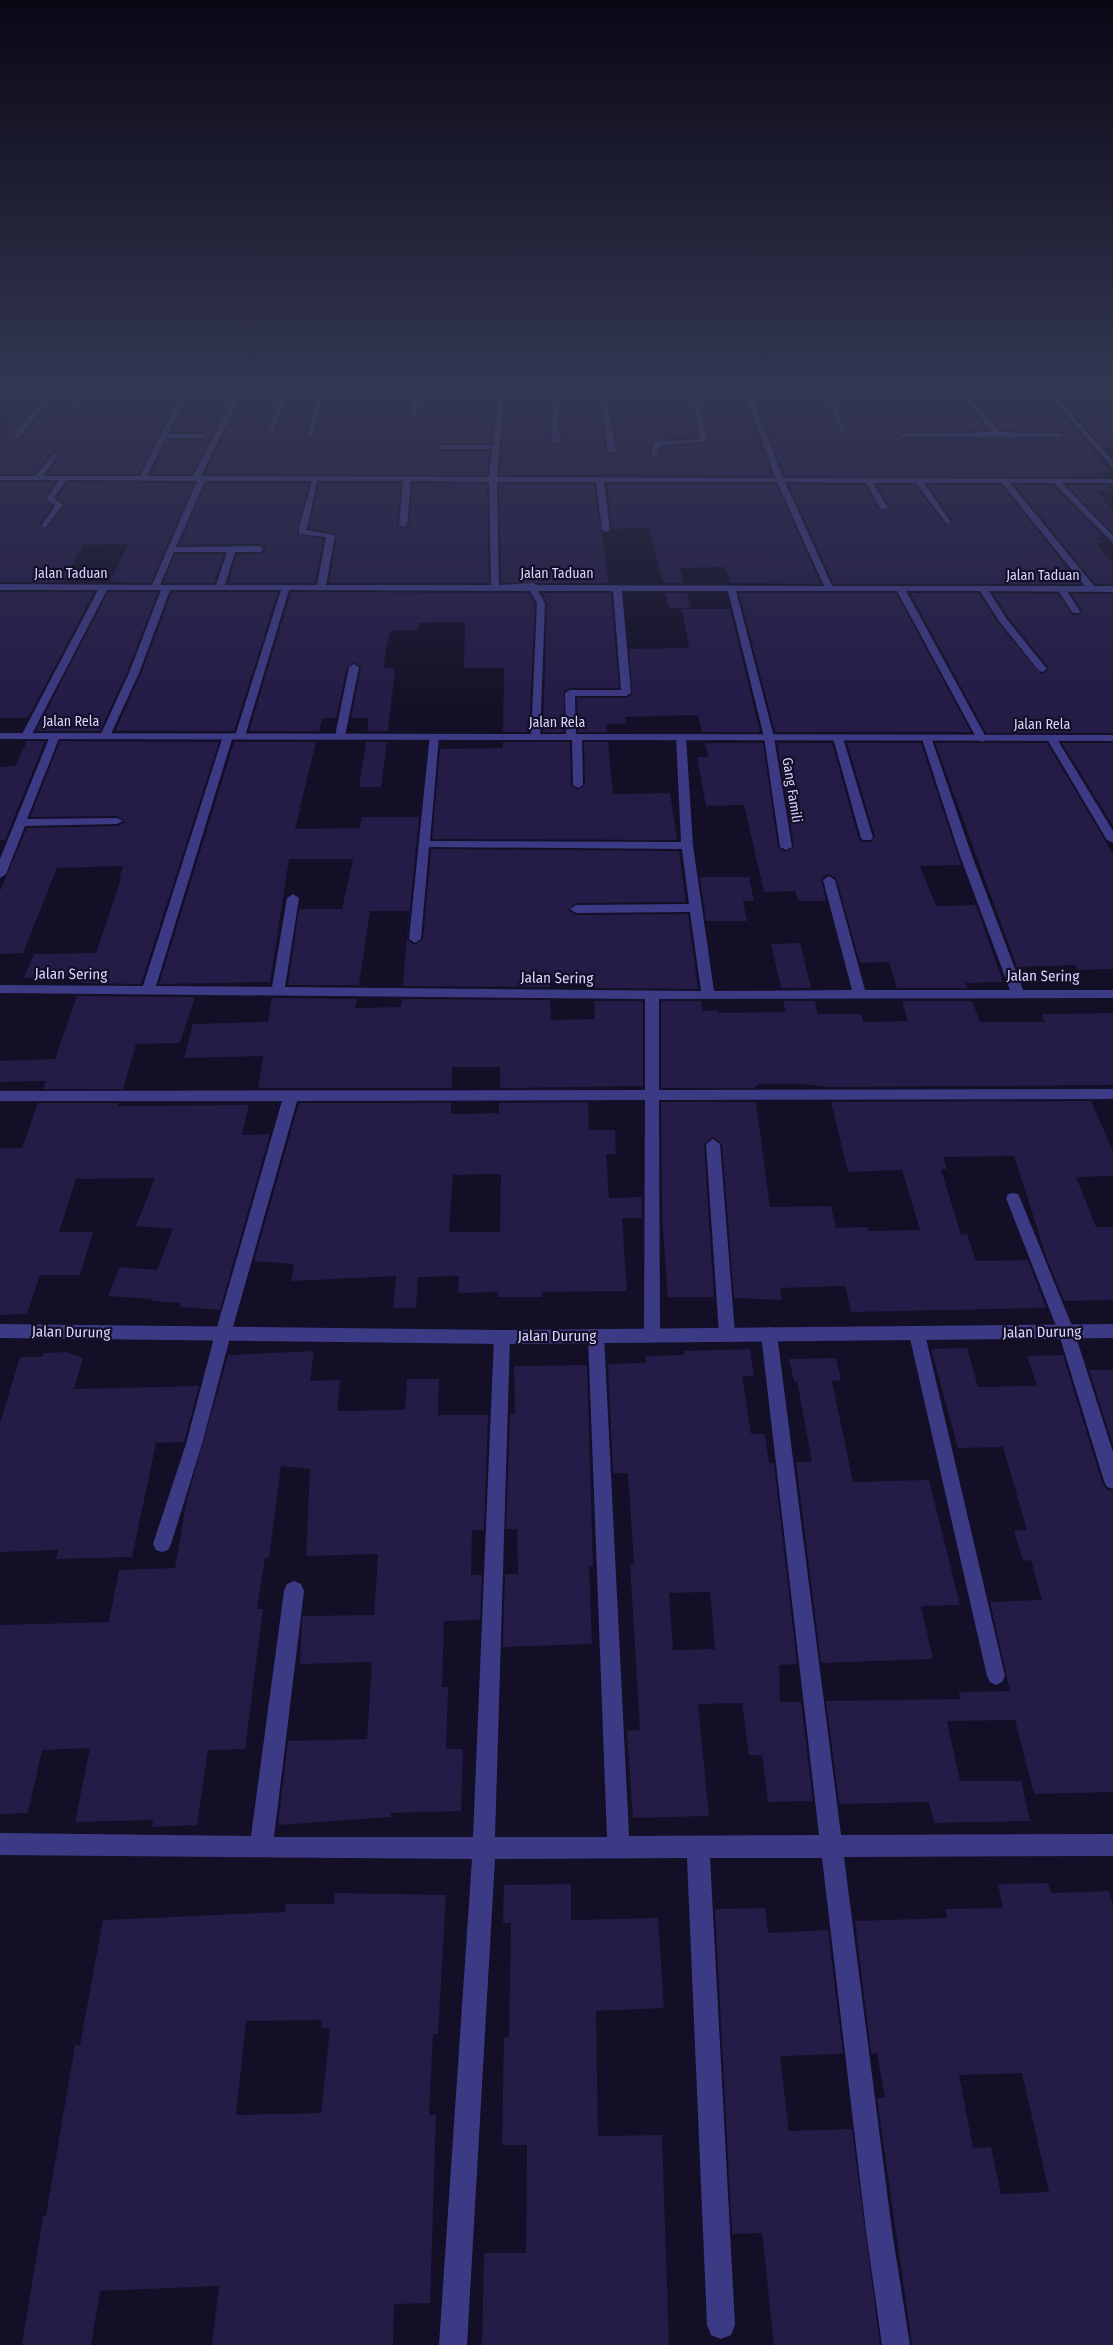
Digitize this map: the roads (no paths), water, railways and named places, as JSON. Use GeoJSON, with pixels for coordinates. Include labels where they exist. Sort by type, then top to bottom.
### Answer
{"type":"FeatureCollection","features":[{"type":"Feature","properties":{"kind":"street"},"geometry":{"type":"LineString","coordinates":[[45,526],[59,505],[50,500],[52,496]]}},
{"type":"Feature","properties":{"kind":"street"},"geometry":{"type":"LineString","coordinates":[[155,587],[192,496]]}},
{"type":"Feature","properties":{"kind":"street"},"geometry":{"type":"LineString","coordinates":[[403,525],[405,496]]}},
{"type":"Feature","properties":{"kind":"street"},"geometry":{"type":"LineString","coordinates":[[493,496],[495,586]]}},
{"type":"Feature","properties":{"kind":"street"},"geometry":{"type":"LineString","coordinates":[[602,496],[606,530]]}},
{"type":"Feature","properties":{"kind":"street"},"geometry":{"type":"LineString","coordinates":[[787,496],[829,588]]}},
{"type":"Feature","properties":{"kind":"street"},"geometry":{"type":"LineString","coordinates":[[877,496],[884,508]]}},
{"type":"Feature","properties":{"kind":"street"},"geometry":{"type":"LineString","coordinates":[[929,496],[947,522]]}},
{"type":"Feature","properties":{"kind":"street"},"geometry":{"type":"LineString","coordinates":[[1017,496],[1092,589]]}},
{"type":"Feature","properties":{"kind":"street"},"geometry":{"type":"LineString","coordinates":[[1071,496],[1113,541]]}},
{"type":"Feature","properties":{"kind":"street"},"geometry":{"type":"LineString","coordinates":[[303,528],[302,532],[308,534],[331,535],[321,587]]}},
{"type":"Feature","properties":{"kind":"street"},"geometry":{"type":"LineString","coordinates":[[220,587],[232,549]]}},
{"type":"Feature","properties":{"kind":"street"},"geometry":{"type":"LineString","coordinates":[[171,550],[260,549]]}},
{"type":"Feature","properties":{"kind":"street"},"geometry":{"type":"LineString","coordinates":[[533,586],[535,596],[541,603],[536,736]]}},
{"type":"Feature","properties":{"kind":"street","name":"Jalan Taduan"},"geometry":{"type":"LineString","coordinates":[[0,587],[533,586],[1112,590]]}},
{"type":"Feature","properties":{"kind":"street"},"geometry":{"type":"LineString","coordinates":[[26,736],[104,587]]}},
{"type":"Feature","properties":{"kind":"street"},"geometry":{"type":"LineString","coordinates":[[105,736],[134,673],[167,587]]}},
{"type":"Feature","properties":{"kind":"street"},"geometry":{"type":"LineString","coordinates":[[148,991],[286,587]]}},
{"type":"Feature","properties":{"kind":"street"},"geometry":{"type":"LineString","coordinates":[[578,785],[570,693],[626,693],[617,587]]}},
{"type":"Feature","properties":{"kind":"street","name":"Gang Famili"},"geometry":{"type":"LineString","coordinates":[[731,587],[769,737],[786,847]]}},
{"type":"Feature","properties":{"kind":"street"},"geometry":{"type":"LineString","coordinates":[[900,588],[982,739]]}},
{"type":"Feature","properties":{"kind":"street"},"geometry":{"type":"LineString","coordinates":[[982,588],[1002,619],[1042,669]]}},
{"type":"Feature","properties":{"kind":"street"},"geometry":{"type":"LineString","coordinates":[[340,736],[354,667]]}},
{"type":"Feature","properties":{"kind":"street","name":"Jalan Rela"},"geometry":{"type":"LineString","coordinates":[[0,736],[1113,738]]}},
{"type":"Feature","properties":{"kind":"street"},"geometry":{"type":"LineString","coordinates":[[0,874],[55,736]]}},
{"type":"Feature","properties":{"kind":"street"},"geometry":{"type":"LineString","coordinates":[[415,939],[434,736]]}},
{"type":"Feature","properties":{"kind":"street"},"geometry":{"type":"LineString","coordinates":[[681,737],[687,846],[708,994]]}},
{"type":"Feature","properties":{"kind":"street"},"geometry":{"type":"LineString","coordinates":[[838,738],[867,838]]}},
{"type":"Feature","properties":{"kind":"street"},"geometry":{"type":"LineString","coordinates":[[927,739],[968,863],[1017,992]]}},
{"type":"Feature","properties":{"kind":"street"},"geometry":{"type":"LineString","coordinates":[[1052,739],[1113,840]]}},
{"type":"Feature","properties":{"kind":"street"},"geometry":{"type":"LineString","coordinates":[[21,823],[117,822]]}},
{"type":"Feature","properties":{"kind":"street"},"geometry":{"type":"LineString","coordinates":[[424,844],[687,846]]}},
{"type":"Feature","properties":{"kind":"street"},"geometry":{"type":"LineString","coordinates":[[829,880],[860,993]]}},
{"type":"Feature","properties":{"kind":"street"},"geometry":{"type":"LineString","coordinates":[[278,992],[293,897]]}},
{"type":"Feature","properties":{"kind":"street"},"geometry":{"type":"LineString","coordinates":[[576,909],[694,908]]}},
{"type":"Feature","properties":{"kind":"street","name":"Jalan Sering"},"geometry":{"type":"LineString","coordinates":[[0,989],[652,995],[1113,993]]}},
{"type":"Feature","properties":{"kind":"street"},"geometry":{"type":"LineString","coordinates":[[652,995],[652,1335]]}},
{"type":"Feature","properties":{"kind":"street"},"geometry":{"type":"LineString","coordinates":[[0,1096],[1113,1094]]}},
{"type":"Feature","properties":{"kind":"street"},"geometry":{"type":"LineString","coordinates":[[223,1334],[291,1095]]}},
{"type":"Feature","properties":{"kind":"street","name":"Jalan Durung"},"geometry":{"type":"LineString","coordinates":[[0,1331],[502,1337],[1113,1331]]}},
{"type":"Feature","properties":{"kind":"street"},"geometry":{"type":"LineString","coordinates":[[1066,1331],[1113,1481]]}},
{"type":"Feature","properties":{"kind":"street"},"geometry":{"type":"LineString","coordinates":[[769,1334],[877,2219],[896,2345]]}},
{"type":"Feature","properties":{"kind":"street"},"geometry":{"type":"LineString","coordinates":[[596,1336],[619,1849]]}},
{"type":"Feature","properties":{"kind":"street"},"geometry":{"type":"LineString","coordinates":[[453,2345],[484,1849],[502,1337]]}},
{"type":"Feature","properties":{"kind":"street"},"geometry":{"type":"LineString","coordinates":[[261,1848],[294,1591]]}},
{"type":"Feature","properties":{"kind":"street"},"geometry":{"type":"LineString","coordinates":[[0,1844],[484,1849],[1113,1845]]}},
{"type":"Feature","properties":{"kind":"street"},"geometry":{"type":"LineString","coordinates":[[698,1848],[721,2325]]}},
{"type":"Feature","properties":{"kind":"lane"},"geometry":{"type":"LineString","coordinates":[[303,528],[311,496]]}},
{"type":"Feature","properties":{"kind":"lane"},"geometry":{"type":"LineString","coordinates":[[1061,589],[1076,611]]}},
{"type":"Feature","properties":{"kind":"lane"},"geometry":{"type":"LineString","coordinates":[[713,1144],[727,1334]]}},
{"type":"Feature","properties":{"kind":"lane"},"geometry":{"type":"LineString","coordinates":[[1013,1198],[1066,1331]]}},
{"type":"Feature","properties":{"kind":"lane"},"geometry":{"type":"LineString","coordinates":[[162,1544],[194,1444],[223,1334]]}},
{"type":"Feature","properties":{"kind":"lane"},"geometry":{"type":"LineString","coordinates":[[917,1334],[996,1676]]}}]}
